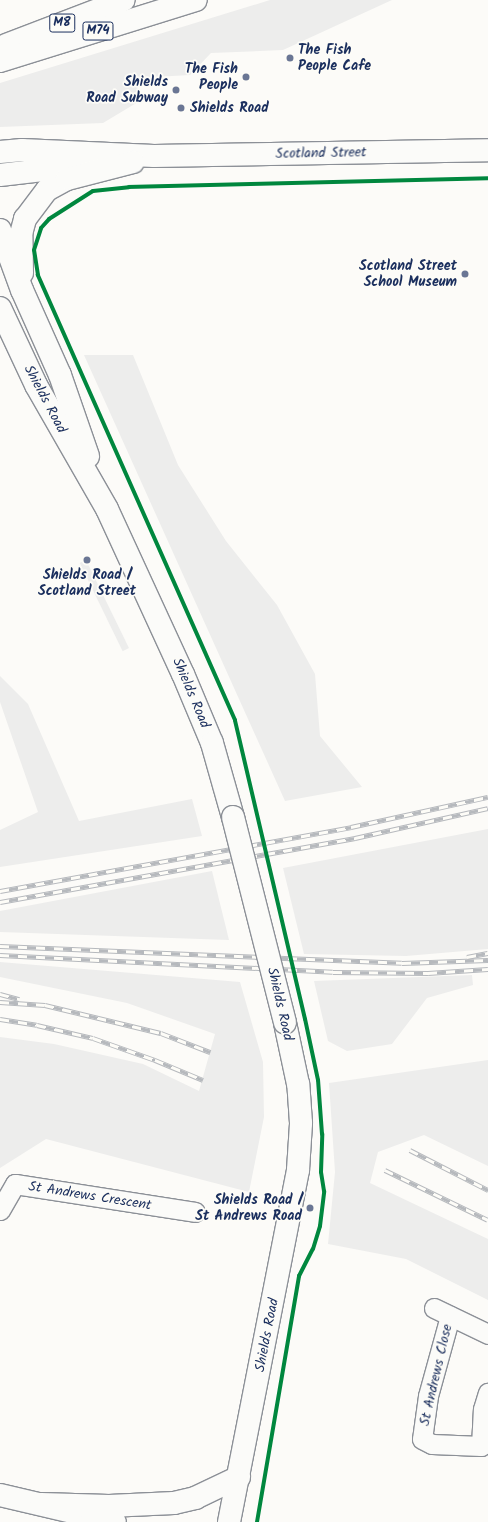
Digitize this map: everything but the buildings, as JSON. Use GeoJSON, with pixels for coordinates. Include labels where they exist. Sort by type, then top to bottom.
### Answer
{"type":"FeatureCollection","features":[{"type":"Feature","properties":{"kind":"main road","name":"M8"},"geometry":{"type":"LineString","coordinates":[[0,47],[124,0]]}},
{"type":"Feature","properties":{"kind":"main road","name":"M74"},"geometry":{"type":"LineString","coordinates":[[0,61],[196,0]]}},
{"type":"Feature","properties":{"kind":"main road","name":"Scotland Street"},"geometry":{"type":"LineString","coordinates":[[0,152],[22,150],[154,156],[488,150]]}},
{"type":"Feature","properties":{"kind":"main road","name":"Scotland Street"},"geometry":{"type":"LineString","coordinates":[[0,175],[154,156]]}},
{"type":"Feature","properties":{"kind":"main road"},"geometry":{"type":"LineString","coordinates":[[22,290],[21,234],[25,220],[47,190],[67,179],[154,156]]}},
{"type":"Feature","properties":{"kind":"main road","name":"Shields Road"},"geometry":{"type":"LineString","coordinates":[[0,230],[22,290],[60,375],[107,509]]}},
{"type":"Feature","properties":{"kind":"main road","name":"Shields Road"},"geometry":{"type":"LineString","coordinates":[[2,316],[36,385],[107,509],[183,674],[212,744],[233,816],[285,1023],[298,1084],[301,1123],[298,1170],[229,1522]]}},
{"type":"Feature","properties":{"kind":"main road"},"geometry":{"type":"LineString","coordinates":[[41,1504],[108,1506],[174,1502],[194,1498],[239,1477]]}},
{"type":"Feature","properties":{"kind":"main road"},"geometry":{"type":"LineString","coordinates":[[0,1495],[115,1522]]}},
{"type":"Feature","properties":{"kind":"street","name":"St Andrews Crescent"},"geometry":{"type":"LineString","coordinates":[[0,1210],[15,1184],[194,1212]]}},
{"type":"Feature","properties":{"kind":"street","name":"St Andrews Close"},"geometry":{"type":"LineString","coordinates":[[488,1334],[442,1312],[422,1439],[432,1444],[481,1446],[483,1409],[488,1393]]}},
{"type":"Feature","properties":{"kind":"shaded area"},"geometry":{"type":"Polygon","coordinates":[[[270,0],[392,0],[283,50],[211,53],[190,75],[137,78],[138,102],[103,123],[0,127],[0,83],[270,0]]]}},
{"type":"Feature","properties":{"kind":"shaded area"},"geometry":{"type":"Polygon","coordinates":[[[84,355],[133,355],[178,465],[226,541],[277,605],[315,674],[320,736],[362,787],[285,801],[84,355]]]}},
{"type":"Feature","properties":{"kind":"shaded area"},"geometry":{"type":"Polygon","coordinates":[[[86,560],[129,648],[123,651],[80,563],[86,560]]]}},
{"type":"Feature","properties":{"kind":"shaded area"},"geometry":{"type":"Polygon","coordinates":[[[0,676],[28,704],[79,821],[192,799],[202,836],[0,867],[0,830],[38,812],[0,702],[0,676]]]}},
{"type":"Feature","properties":{"kind":"shaded area"},"geometry":{"type":"Polygon","coordinates":[[[488,829],[488,949],[406,956],[304,954],[283,868],[488,829]]]}},
{"type":"Feature","properties":{"kind":"shaded area"},"geometry":{"type":"Polygon","coordinates":[[[212,871],[229,940],[0,932],[0,911],[212,871]]]}},
{"type":"Feature","properties":{"kind":"shaded area"},"geometry":{"type":"Polygon","coordinates":[[[0,962],[240,982],[263,1062],[264,1117],[249,1192],[46,1139],[0,1168],[0,1037],[54,1044],[143,1064],[199,1091],[215,1034],[127,1003],[0,977],[0,962]]]}},
{"type":"Feature","properties":{"kind":"shaded area"},"geometry":{"type":"Polygon","coordinates":[[[472,975],[473,985],[427,998],[392,1044],[347,1051],[328,1041],[314,981],[472,975]]]}},
{"type":"Feature","properties":{"kind":"shaded area"},"geometry":{"type":"Polygon","coordinates":[[[488,1060],[488,1166],[424,1135],[378,1152],[370,1183],[488,1239],[488,1300],[406,1259],[328,1244],[335,1172],[329,1083],[488,1060]]]}},
{"type":"Feature","properties":{"kind":"railway"},"geometry":{"type":"LineString","coordinates":[[0,891],[351,827],[488,797]]}},
{"type":"Feature","properties":{"kind":"railway"},"geometry":{"type":"LineString","coordinates":[[0,902],[355,838],[488,808]]}},
{"type":"Feature","properties":{"kind":"railway"},"geometry":{"type":"LineString","coordinates":[[0,946],[402,963],[488,960]]}},
{"type":"Feature","properties":{"kind":"railway"},"geometry":{"type":"LineString","coordinates":[[467,957],[488,953]]}},
{"type":"Feature","properties":{"kind":"railway"},"geometry":{"type":"LineString","coordinates":[[0,955],[333,972],[428,973],[488,969]]}},
{"type":"Feature","properties":{"kind":"railway"},"geometry":{"type":"LineString","coordinates":[[0,994],[19,999]]}},
{"type":"Feature","properties":{"kind":"railway"},"geometry":{"type":"LineString","coordinates":[[0,1002],[45,1005],[161,1033],[210,1052]]}},
{"type":"Feature","properties":{"kind":"railway"},"geometry":{"type":"LineString","coordinates":[[0,1019],[37,1025],[93,1038],[155,1060],[203,1080]]}},
{"type":"Feature","properties":{"kind":"railway"},"geometry":{"type":"LineString","coordinates":[[410,1150],[488,1190]]}},
{"type":"Feature","properties":{"kind":"railway"},"geometry":{"type":"LineString","coordinates":[[385,1170],[488,1220]]}},
{"type":"Feature","properties":{"kind":"cycle path"},"geometry":{"type":"LineString","coordinates":[[257,1522],[299,1276],[313,1249],[320,1226],[324,1191],[321,1172],[322,1134],[318,1080],[235,720],[38,275],[34,250],[41,228],[49,219],[93,191],[129,187],[488,178]]}},
{"type":"Feature","properties":{"kind":"place","name":"The Fish People Cafe"},"geometry":{"type":"Point","coordinates":[290,58]}},
{"type":"Feature","properties":{"kind":"place","name":"The Fish People"},"geometry":{"type":"Point","coordinates":[246,77]}},
{"type":"Feature","properties":{"kind":"place","name":"Shields Road Subway"},"geometry":{"type":"Point","coordinates":[176,90]}},
{"type":"Feature","properties":{"kind":"place","name":"Shields Road"},"geometry":{"type":"Point","coordinates":[181,108]}},
{"type":"Feature","properties":{"kind":"place","name":"Scotland Street School Museum"},"geometry":{"type":"Point","coordinates":[465,274]}},
{"type":"Feature","properties":{"kind":"place","name":"Shields Road / Scotland Street"},"geometry":{"type":"Point","coordinates":[87,560]}},
{"type":"Feature","properties":{"kind":"place","name":"Shields Road / St Andrews Road"},"geometry":{"type":"Point","coordinates":[310,1208]}}]}
